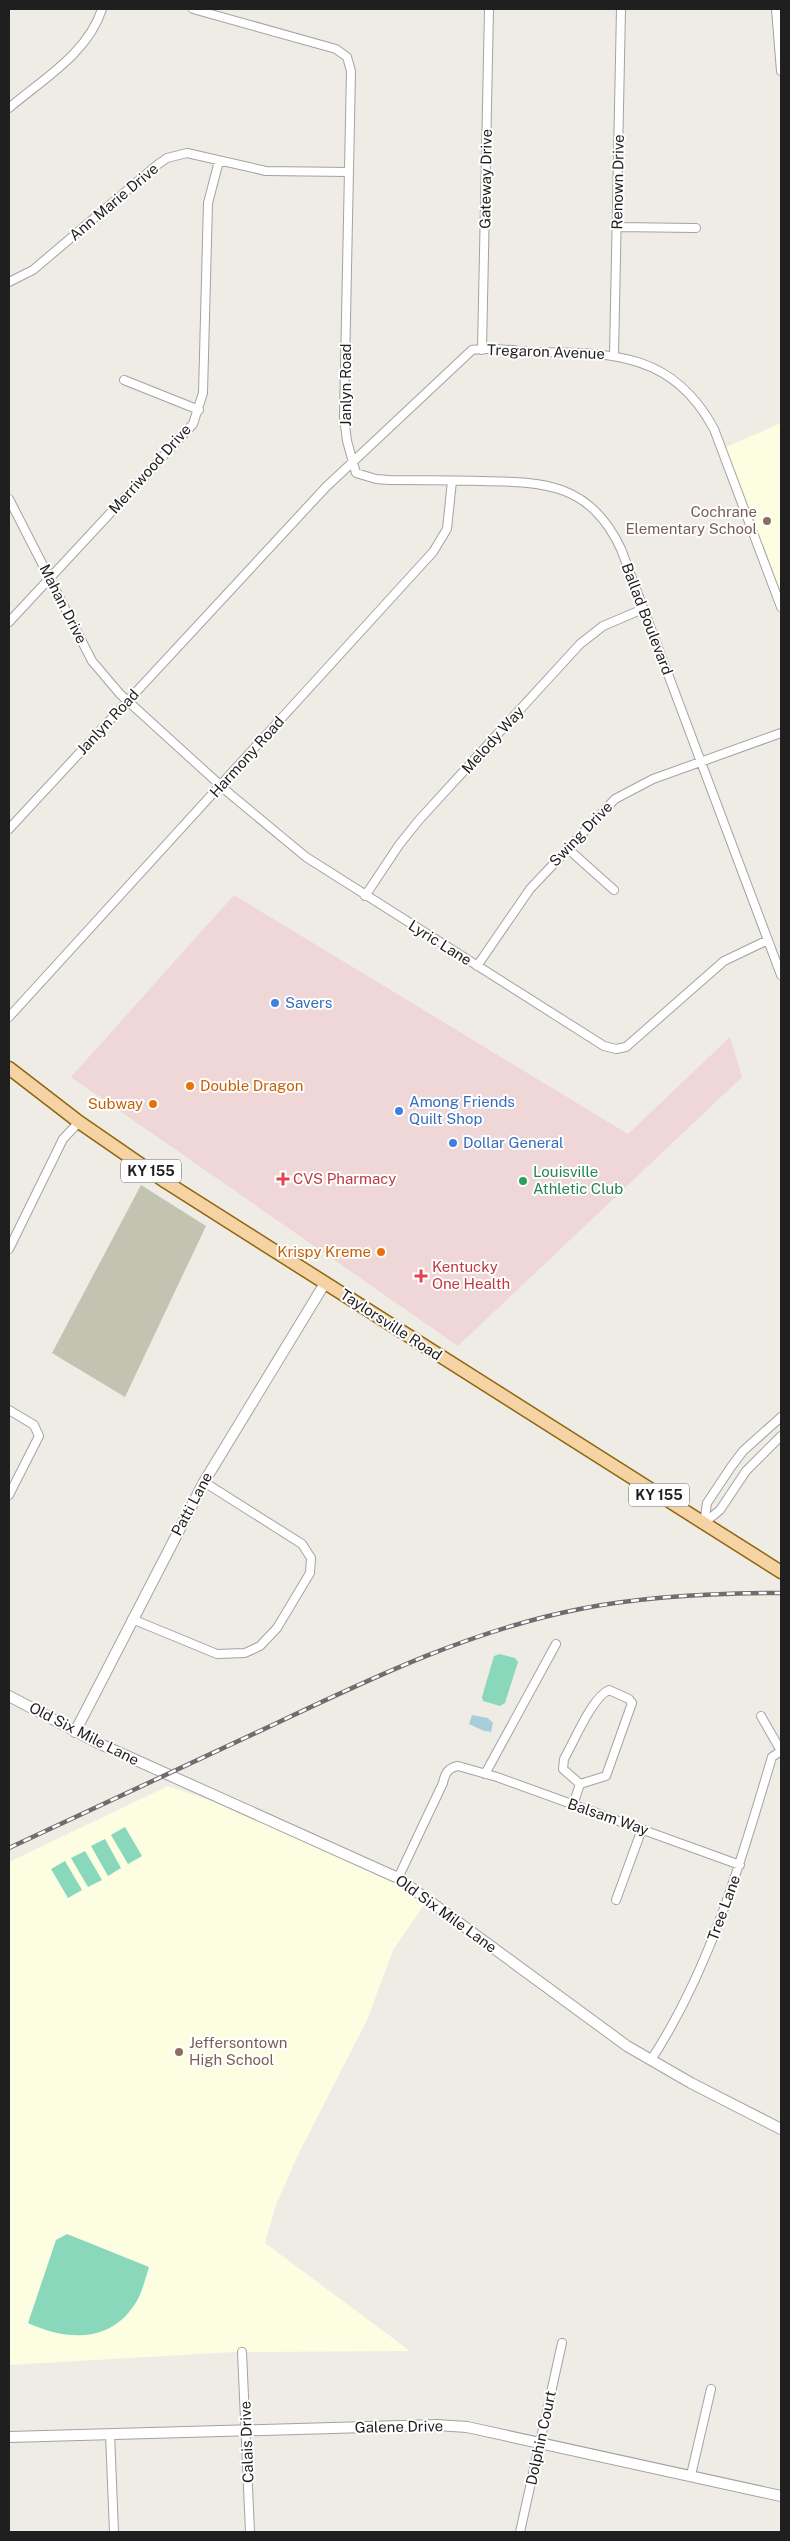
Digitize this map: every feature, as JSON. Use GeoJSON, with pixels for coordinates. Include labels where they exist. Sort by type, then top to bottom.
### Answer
{"type":"FeatureCollection","features":[{"type":"Feature","properties":{"kind":"main road","name":"Taylorsville Road"},"geometry":{"type":"LineString","coordinates":[[9,1068],[79,1122],[166,1182],[781,1572]]}},
{"type":"Feature","properties":{"kind":"street"},"geometry":{"type":"LineString","coordinates":[[9,108],[84,44],[95,29],[102,9]]}},
{"type":"Feature","properties":{"kind":"street","name":"Janlyn Road"},"geometry":{"type":"LineString","coordinates":[[9,829],[326,487],[353,462],[344,417],[350,62],[342,52],[193,9]]}},
{"type":"Feature","properties":{"kind":"street","name":"Gateway Drive"},"geometry":{"type":"LineString","coordinates":[[482,350],[489,9]]}},
{"type":"Feature","properties":{"kind":"street","name":"Renown Drive"},"geometry":{"type":"LineString","coordinates":[[614,355],[621,9]]}},
{"type":"Feature","properties":{"kind":"street"},"geometry":{"type":"LineString","coordinates":[[776,9],[781,71]]}},
{"type":"Feature","properties":{"kind":"street","name":"Ann Marie Drive"},"geometry":{"type":"LineString","coordinates":[[9,282],[33,270],[167,158],[187,153],[266,171],[349,172]]}},
{"type":"Feature","properties":{"kind":"street","name":"Merriwood Drive"},"geometry":{"type":"LineString","coordinates":[[9,622],[193,424],[204,392],[208,202],[219,161]]}},
{"type":"Feature","properties":{"kind":"street"},"geometry":{"type":"LineString","coordinates":[[617,226],[696,228]]}},
{"type":"Feature","properties":{"kind":"street","name":"Tregaron Avenue"},"geometry":{"type":"LineString","coordinates":[[353,462],[464,355],[472,350],[598,353],[629,358],[658,371],[688,393],[708,418],[721,447],[781,607]]}},
{"type":"Feature","properties":{"kind":"street"},"geometry":{"type":"LineString","coordinates":[[124,380],[199,410]]}},
{"type":"Feature","properties":{"kind":"street","name":"Ballad Boulevard"},"geometry":{"type":"LineString","coordinates":[[353,462],[356,473],[376,479],[537,482],[559,488],[583,500],[600,516],[614,534],[781,975]]}},
{"type":"Feature","properties":{"kind":"street","name":"Harmony Road"},"geometry":{"type":"LineString","coordinates":[[9,1017],[433,552],[447,529],[452,480]]}},
{"type":"Feature","properties":{"kind":"street","name":"Mahan Drive"},"geometry":{"type":"LineString","coordinates":[[9,499],[92,661],[128,701]]}},
{"type":"Feature","properties":{"kind":"street","name":"Melody Way"},"geometry":{"type":"LineString","coordinates":[[365,896],[399,845],[419,820],[580,644],[604,626],[643,609]]}},
{"type":"Feature","properties":{"kind":"street","name":"Lyric Lane"},"geometry":{"type":"LineString","coordinates":[[128,701],[221,786],[306,857],[604,1046],[616,1049],[631,1044],[724,961],[768,940]]}},
{"type":"Feature","properties":{"kind":"street","name":"Swing Drive"},"geometry":{"type":"LineString","coordinates":[[477,966],[513,911],[567,848],[615,799],[632,788],[781,733]]}},
{"type":"Feature","properties":{"kind":"street"},"geometry":{"type":"LineString","coordinates":[[567,848],[614,890]]}},
{"type":"Feature","properties":{"kind":"street"},"geometry":{"type":"LineString","coordinates":[[9,1250],[63,1139],[79,1122]]}},
{"type":"Feature","properties":{"kind":"street","name":"Patti Lane"},"geometry":{"type":"LineString","coordinates":[[75,1732],[204,1482],[325,1283]]}},
{"type":"Feature","properties":{"kind":"street"},"geometry":{"type":"LineString","coordinates":[[9,1410],[34,1425],[39,1436],[9,1495]]}},
{"type":"Feature","properties":{"kind":"street"},"geometry":{"type":"LineString","coordinates":[[704,1523],[707,1502],[726,1474],[743,1451],[781,1418]]}},
{"type":"Feature","properties":{"kind":"street"},"geometry":{"type":"LineString","coordinates":[[704,1523],[720,1510],[746,1471],[781,1436]]}},
{"type":"Feature","properties":{"kind":"street"},"geometry":{"type":"LineString","coordinates":[[132,1619],[217,1654],[244,1653],[260,1646],[277,1628],[310,1573],[311,1558],[302,1544],[204,1482]]}},
{"type":"Feature","properties":{"kind":"street"},"geometry":{"type":"LineString","coordinates":[[485,1774],[556,1644]]}},
{"type":"Feature","properties":{"kind":"street"},"geometry":{"type":"LineString","coordinates":[[609,1690],[629,1699],[632,1704],[606,1776],[580,1784],[563,1769],[564,1759],[602,1693],[609,1690]]}},
{"type":"Feature","properties":{"kind":"street","name":"Old Six Mile Lane"},"geometry":{"type":"LineString","coordinates":[[9,1696],[75,1732],[398,1878],[605,2030],[651,2060],[781,2129]]}},
{"type":"Feature","properties":{"kind":"street"},"geometry":{"type":"LineString","coordinates":[[760,1716],[781,1751]]}},
{"type":"Feature","properties":{"kind":"street","name":"Tree Lane"},"geometry":{"type":"LineString","coordinates":[[651,2060],[712,1942],[740,1865],[772,1757],[781,1751]]}},
{"type":"Feature","properties":{"kind":"street","name":"Balsam Way"},"geometry":{"type":"LineString","coordinates":[[398,1878],[447,1771],[458,1766],[642,1829],[740,1865]]}},
{"type":"Feature","properties":{"kind":"street"},"geometry":{"type":"LineString","coordinates":[[573,1805],[580,1784]]}},
{"type":"Feature","properties":{"kind":"street"},"geometry":{"type":"LineString","coordinates":[[616,1900],[642,1829]]}},
{"type":"Feature","properties":{"kind":"street","name":"Dolphin Court"},"geometry":{"type":"LineString","coordinates":[[520,2532],[562,2343]]}},
{"type":"Feature","properties":{"kind":"street","name":"Calais Drive"},"geometry":{"type":"LineString","coordinates":[[242,2352],[247,2430],[250,2532]]}},
{"type":"Feature","properties":{"kind":"street"},"geometry":{"type":"LineString","coordinates":[[692,2475],[711,2389]]}},
{"type":"Feature","properties":{"kind":"street","name":"Galene Drive"},"geometry":{"type":"LineString","coordinates":[[9,2437],[437,2425],[467,2427],[781,2496]]}},
{"type":"Feature","properties":{"kind":"street"},"geometry":{"type":"LineString","coordinates":[[110,2434],[114,2532]]}},
{"type":"Feature","properties":{"kind":"shaded area","name":"Cochrane Elementary School"},"geometry":{"type":"Polygon","coordinates":[[[781,423],[781,595],[726,447],[781,423]]]}},
{"type":"Feature","properties":{"kind":"shaded area"},"geometry":{"type":"Polygon","coordinates":[[[234,895],[628,1134],[730,1037],[742,1077],[458,1346],[71,1077],[234,895]]]}},
{"type":"Feature","properties":{"kind":"shaded area"},"geometry":{"type":"Polygon","coordinates":[[[141,1185],[206,1226],[125,1397],[52,1353],[141,1185]]]}},
{"type":"Feature","properties":{"kind":"shaded area","name":"Jeffersontown High School"},"geometry":{"type":"Polygon","coordinates":[[[168,1786],[264,1819],[428,1899],[393,1950],[368,2018],[298,2155],[276,2205],[265,2243],[410,2351],[234,2352],[9,2365],[9,1862],[168,1786]]]}},
{"type":"Feature","properties":{"kind":"green space"},"geometry":{"type":"Polygon","coordinates":[[[500,1654],[515,1658],[518,1662],[505,1703],[500,1706],[483,1701],[482,1697],[494,1656],[500,1654]]]}},
{"type":"Feature","properties":{"kind":"green space"},"geometry":{"type":"Polygon","coordinates":[[[125,1827],[142,1856],[128,1864],[111,1835],[125,1827]]]}},
{"type":"Feature","properties":{"kind":"green space"},"geometry":{"type":"Polygon","coordinates":[[[105,1839],[121,1868],[108,1876],[91,1846],[105,1839]]]}},
{"type":"Feature","properties":{"kind":"green space"},"geometry":{"type":"Polygon","coordinates":[[[85,1851],[102,1880],[88,1887],[71,1858],[85,1851]]]}},
{"type":"Feature","properties":{"kind":"green space"},"geometry":{"type":"Polygon","coordinates":[[[65,1861],[82,1890],[68,1898],[51,1869],[65,1861]]]}},
{"type":"Feature","properties":{"kind":"green space"},"geometry":{"type":"Polygon","coordinates":[[[67,2234],[149,2267],[139,2297],[129,2312],[117,2323],[104,2330],[90,2334],[75,2335],[59,2333],[28,2323],[56,2240],[67,2234]]]}},
{"type":"Feature","properties":{"kind":"water"},"geometry":{"type":"Polygon","coordinates":[[[472,1715],[488,1718],[493,1723],[491,1732],[469,1724],[472,1715]]]}},
{"type":"Feature","properties":{"kind":"railway"},"geometry":{"type":"LineString","coordinates":[[9,1848],[352,1688],[426,1656],[501,1629],[580,1609],[630,1601],[705,1595],[781,1593]]}},
{"type":"Feature","properties":{"kind":"place","name":"Cochrane Elementary School"},"geometry":{"type":"Point","coordinates":[767,521]}},
{"type":"Feature","properties":{"kind":"place","name":"Savers"},"geometry":{"type":"Point","coordinates":[275,1003]}},
{"type":"Feature","properties":{"kind":"place","name":"Double Dragon"},"geometry":{"type":"Point","coordinates":[190,1086]}},
{"type":"Feature","properties":{"kind":"place","name":"Subway"},"geometry":{"type":"Point","coordinates":[153,1104]}},
{"type":"Feature","properties":{"kind":"place","name":"Among Friends Quilt Shop"},"geometry":{"type":"Point","coordinates":[399,1111]}},
{"type":"Feature","properties":{"kind":"place","name":"Dollar General"},"geometry":{"type":"Point","coordinates":[453,1143]}},
{"type":"Feature","properties":{"kind":"place","name":"CVS Pharmacy"},"geometry":{"type":"Point","coordinates":[283,1179]}},
{"type":"Feature","properties":{"kind":"place","name":"Louisville Athletic Club"},"geometry":{"type":"Point","coordinates":[523,1181]}},
{"type":"Feature","properties":{"kind":"place","name":"Krispy Kreme"},"geometry":{"type":"Point","coordinates":[381,1252]}},
{"type":"Feature","properties":{"kind":"place","name":"Kentucky One Health"},"geometry":{"type":"Point","coordinates":[421,1276]}},
{"type":"Feature","properties":{"kind":"place","name":"Jeffersontown High School"},"geometry":{"type":"Point","coordinates":[179,2052]}}]}
